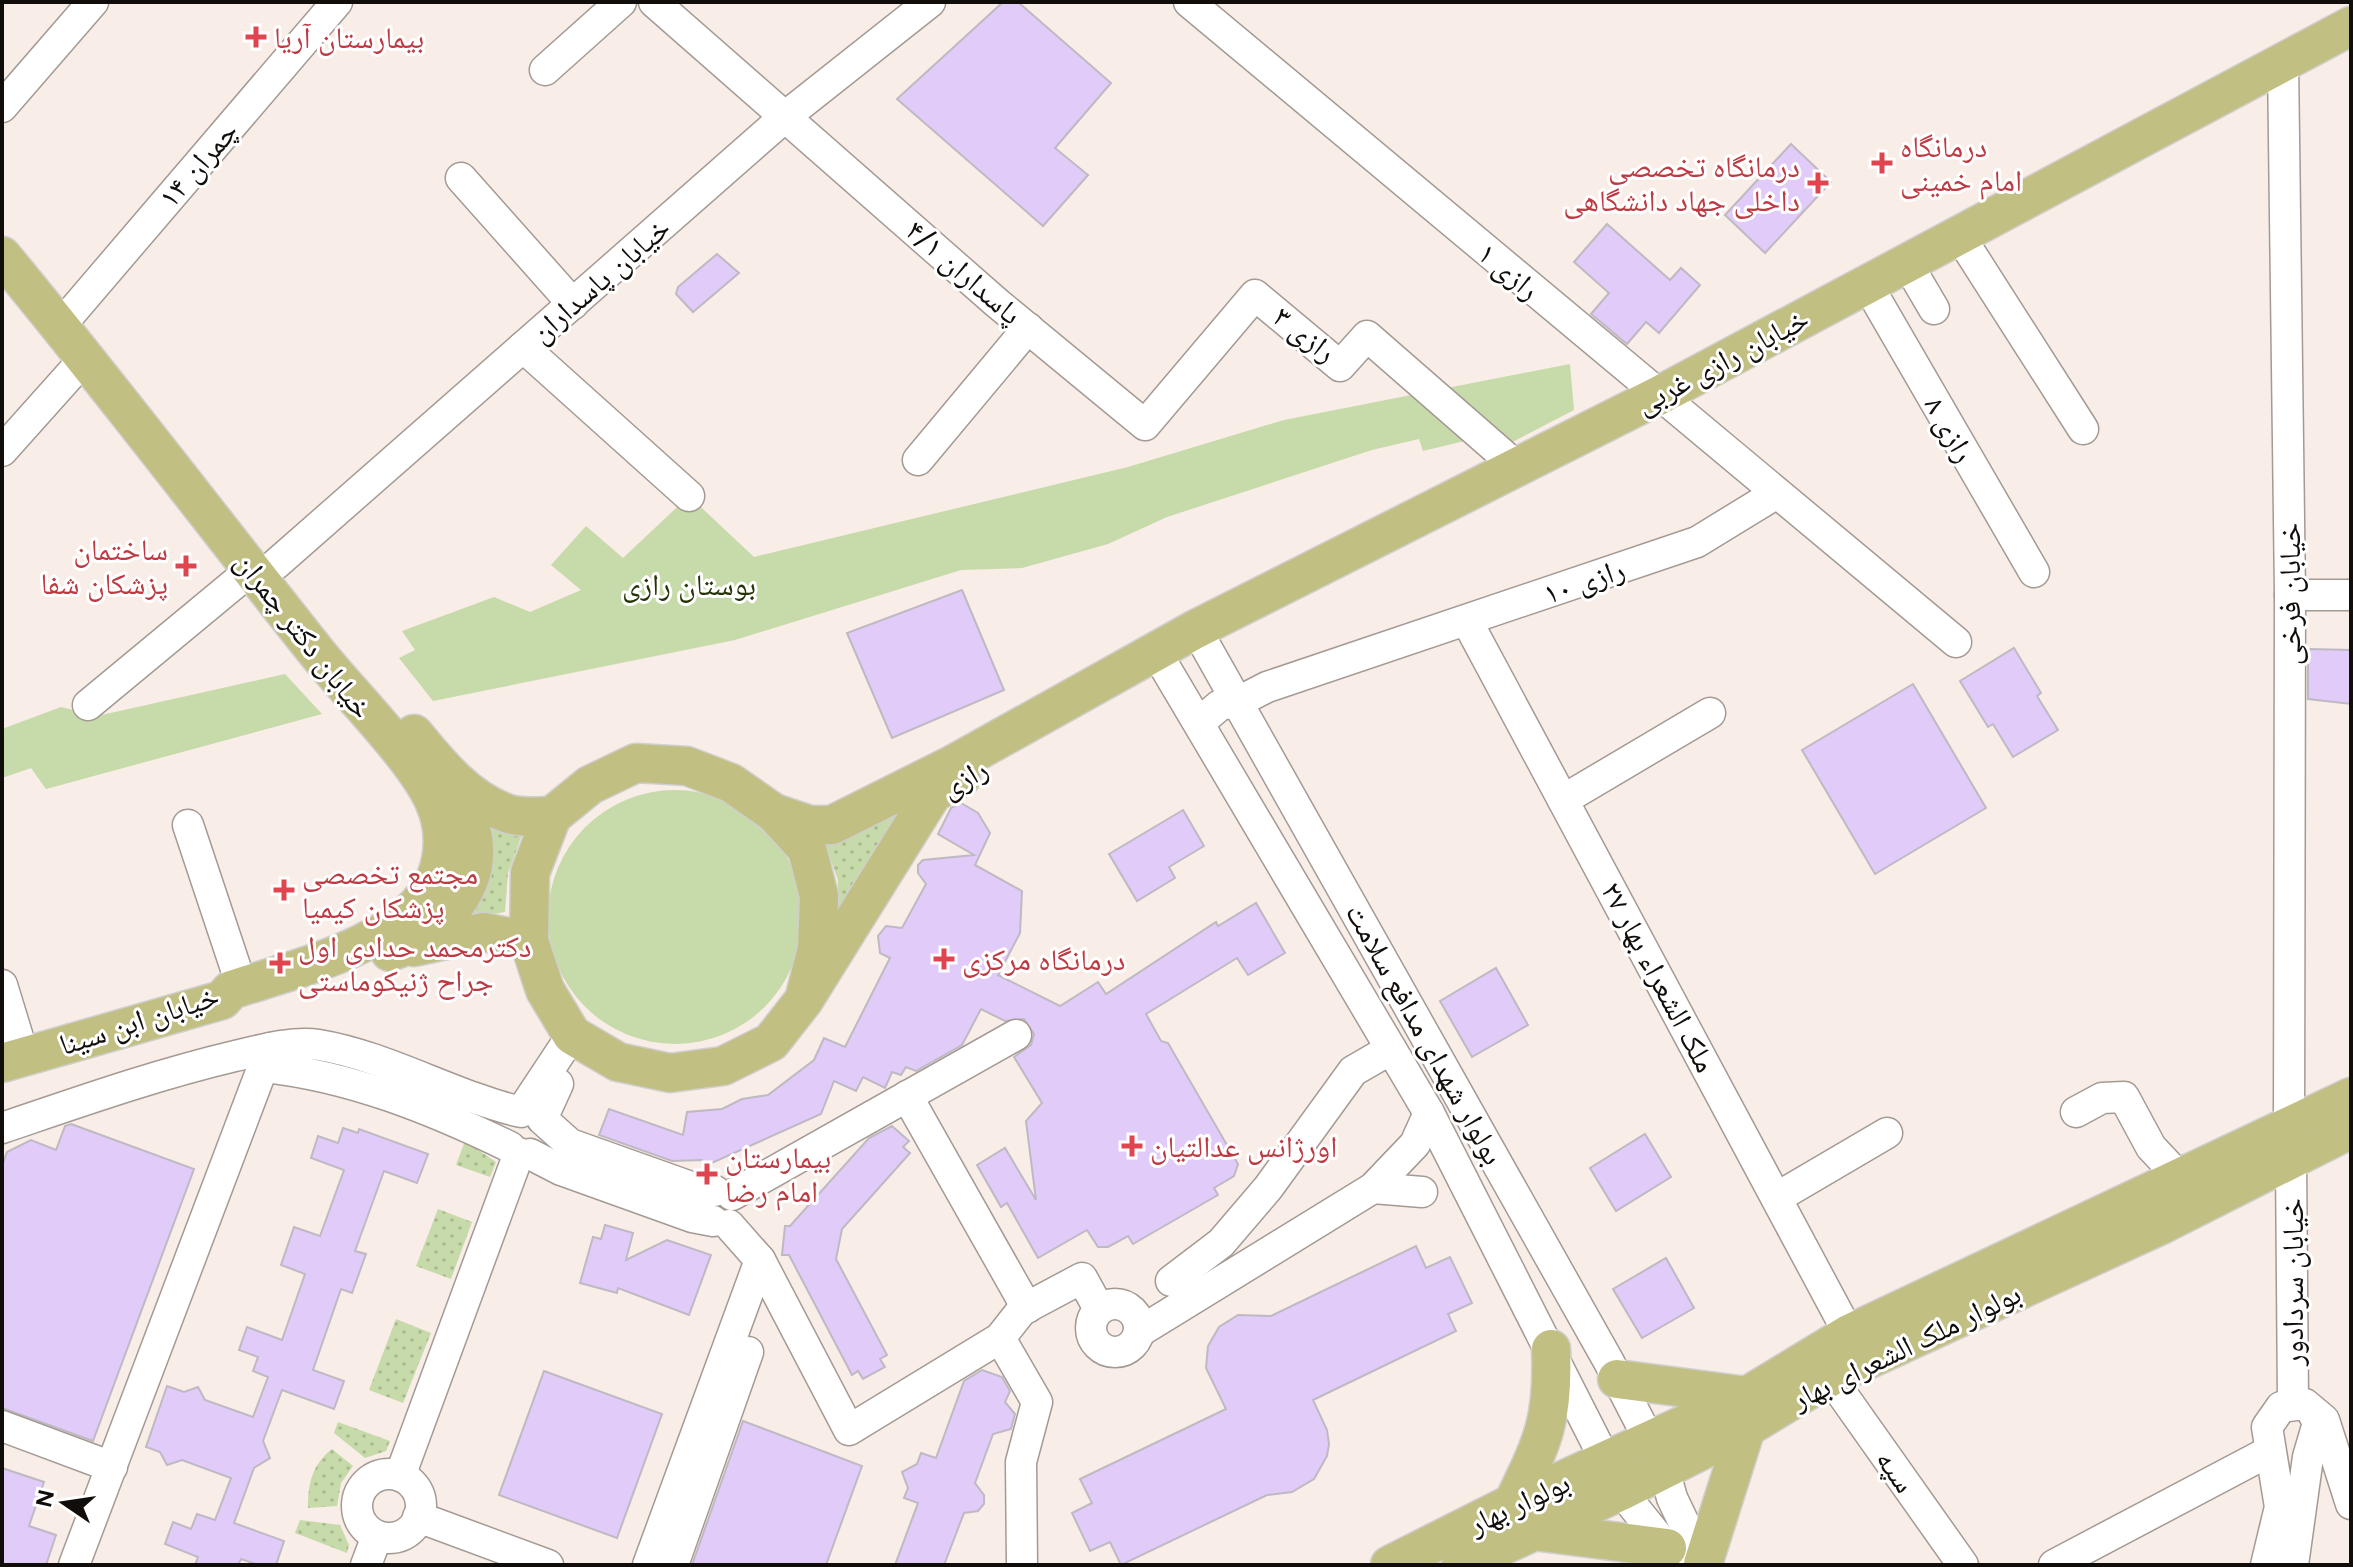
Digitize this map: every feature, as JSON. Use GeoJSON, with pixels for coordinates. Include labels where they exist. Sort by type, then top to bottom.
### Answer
{"type":"FeatureCollection","features":[{"type":"Feature","properties":{"kind":"main road","name":"خیابان رازی غربی"},"geometry":{"type":"LineString","coordinates":[[1161,660],[1196,629],[1658,396],[2351,26]]}},
{"type":"Feature","properties":{"kind":"main road","name":"خیابان دکتر چمران"},"geometry":{"type":"LineString","coordinates":[[2,256],[205,506],[264,567],[420,776],[436,805],[443,850],[436,875],[423,901],[406,919],[381,935],[246,987]]}},
{"type":"Feature","properties":{"kind":"main road"},"geometry":{"type":"LineString","coordinates":[[264,567],[437,762],[479,800],[511,815],[552,816]]}},
{"type":"Feature","properties":{"kind":"main road","name":"رازی"},"geometry":{"type":"LineString","coordinates":[[774,813],[810,825],[832,825],[1161,660]]}},
{"type":"Feature","properties":{"kind":"main road","name":"رازی"},"geometry":{"type":"LineString","coordinates":[[578,1038],[618,1062],[670,1073],[723,1066],[771,1042],[804,1000],[933,793],[1161,660]]}},
{"type":"Feature","properties":{"kind":"main road"},"geometry":{"type":"LineString","coordinates":[[396,951],[437,925],[458,900],[470,875],[474,847],[468,820],[437,762]]}},
{"type":"Feature","properties":{"kind":"main road"},"geometry":{"type":"LineString","coordinates":[[578,1038],[545,990],[529,941],[530,873],[552,816],[590,785],[636,763],[687,766],[731,783],[774,813],[807,849],[819,896],[817,949],[804,1000]]}},
{"type":"Feature","properties":{"kind":"main road"},"geometry":{"type":"LineString","coordinates":[[246,987],[235,1003],[396,951],[483,932],[529,941]]}},
{"type":"Feature","properties":{"kind":"main road","name":"خیابان ابن سینا"},"geometry":{"type":"LineString","coordinates":[[13,1060],[246,987]]}},
{"type":"Feature","properties":{"kind":"main road","name":"بولوار ملک الشعرای بهار"},"geometry":{"type":"LineString","coordinates":[[1461,1565],[1523,1517],[1614,1477],[1746,1412],[1830,1377],[2161,1225],[2290,1143],[2351,1097]]}},
{"type":"Feature","properties":{"kind":"main road","name":"بولوار ملک الشعرای بهار"},"geometry":{"type":"LineString","coordinates":[[1746,1412],[1849,1334],[2181,1179],[2290,1143],[2351,1129]]}},
{"type":"Feature","properties":{"kind":"main road"},"geometry":{"type":"LineString","coordinates":[[1551,1349],[1553,1397],[1523,1517],[1672,1556]]}},
{"type":"Feature","properties":{"kind":"main road"},"geometry":{"type":"LineString","coordinates":[[1613,1370],[1746,1412],[1704,1564]]}},
{"type":"Feature","properties":{"kind":"main road","name":"بولوار بهار"},"geometry":{"type":"LineString","coordinates":[[1390,1565],[1523,1517]]}},
{"type":"Feature","properties":{"kind":"street"},"geometry":{"type":"LineString","coordinates":[[2,107],[93,2]]}},
{"type":"Feature","properties":{"kind":"street","name":"چمران ۱۴"},"geometry":{"type":"LineString","coordinates":[[60,326],[337,2]]}},
{"type":"Feature","properties":{"kind":"street"},"geometry":{"type":"LineString","coordinates":[[545,70],[621,2]]}},
{"type":"Feature","properties":{"kind":"street","name":"پاسداران ۴/۱"},"geometry":{"type":"LineString","coordinates":[[654,2],[1028,328],[1145,425]]}},
{"type":"Feature","properties":{"kind":"street","name":"خیابان پاسداران"},"geometry":{"type":"LineString","coordinates":[[88,705],[264,567],[573,304],[786,116],[930,2]]}},
{"type":"Feature","properties":{"kind":"street","name":"رازی ۱"},"geometry":{"type":"LineString","coordinates":[[1189,2],[1658,396]]}},
{"type":"Feature","properties":{"kind":"street","name":"خیابان فرخی"},"geometry":{"type":"LineString","coordinates":[[2283,62],[2290,595],[2290,1143]]}},
{"type":"Feature","properties":{"kind":"street"},"geometry":{"type":"LineString","coordinates":[[461,178],[573,304]]}},
{"type":"Feature","properties":{"kind":"street"},"geometry":{"type":"LineString","coordinates":[[1959,235],[2083,429]]}},
{"type":"Feature","properties":{"kind":"street"},"geometry":{"type":"LineString","coordinates":[[1907,263],[1934,309]]}},
{"type":"Feature","properties":{"kind":"street","name":"رازی ۸"},"geometry":{"type":"LineString","coordinates":[[1867,284],[2034,572]]}},
{"type":"Feature","properties":{"kind":"street","name":"رازی ۳"},"geometry":{"type":"LineString","coordinates":[[1145,425],[1255,295],[1340,366],[1367,336],[1516,466]]}},
{"type":"Feature","properties":{"kind":"street"},"geometry":{"type":"LineString","coordinates":[[918,460],[1028,328]]}},
{"type":"Feature","properties":{"kind":"street"},"geometry":{"type":"LineString","coordinates":[[523,347],[689,496]]}},
{"type":"Feature","properties":{"kind":"street"},"geometry":{"type":"LineString","coordinates":[[2,451],[86,357]]}},
{"type":"Feature","properties":{"kind":"street"},"geometry":{"type":"LineString","coordinates":[[1658,396],[1956,642]]}},
{"type":"Feature","properties":{"kind":"street","name":"رازی ۱۰"},"geometry":{"type":"LineString","coordinates":[[1199,723],[1220,705],[1238,702],[1267,687],[1697,542],[1777,493]]}},
{"type":"Feature","properties":{"kind":"street"},"geometry":{"type":"LineString","coordinates":[[2290,595],[2351,595]]}},
{"type":"Feature","properties":{"kind":"street","name":"ملک الشعراء بهار ۲۷"},"geometry":{"type":"LineString","coordinates":[[1467,621],[1849,1334]]}},
{"type":"Feature","properties":{"kind":"street","name":"بولوار شهدای مدافع سلامت"},"geometry":{"type":"LineString","coordinates":[[1196,629],[1613,1370],[1656,1455],[1672,1498],[1704,1564]]}},
{"type":"Feature","properties":{"kind":"street","name":"بولوار شهدای مدافع سلامت"},"geometry":{"type":"LineString","coordinates":[[1161,660],[1429,1113],[1614,1477],[1672,1556]]}},
{"type":"Feature","properties":{"kind":"street"},"geometry":{"type":"LineString","coordinates":[[1563,800],[1710,713]]}},
{"type":"Feature","properties":{"kind":"street"},"geometry":{"type":"LineString","coordinates":[[188,825],[246,987]]}},
{"type":"Feature","properties":{"kind":"street"},"geometry":{"type":"LineString","coordinates":[[2,985],[13,1060]]}},
{"type":"Feature","properties":{"kind":"street"},"geometry":{"type":"LineString","coordinates":[[267,1058],[353,1083],[561,1170],[692,1217],[722,1208],[904,1097],[1016,1035]]}},
{"type":"Feature","properties":{"kind":"street"},"geometry":{"type":"LineString","coordinates":[[532,1116],[578,1038]]}},
{"type":"Feature","properties":{"kind":"street"},"geometry":{"type":"LineString","coordinates":[[2,1128],[168,1072],[267,1058],[317,1045],[360,1057],[480,1103],[532,1116],[570,1144],[702,1191],[722,1208],[766,1272],[849,1430],[1001,1341],[1024,1309],[1082,1278],[1099,1309],[1091,1333],[1104,1350],[1126,1350],[1135,1320],[1166,1285],[1221,1243],[1268,1188],[1353,1071],[1391,1049]]}},
{"type":"Feature","properties":{"kind":"street"},"geometry":{"type":"LineString","coordinates":[[74,1565],[267,1058]]}},
{"type":"Feature","properties":{"kind":"street"},"geometry":{"type":"LineString","coordinates":[[904,1097],[1024,1309]]}},
{"type":"Feature","properties":{"kind":"street"},"geometry":{"type":"LineString","coordinates":[[2076,1112],[2102,1098],[2124,1097],[2151,1147],[2181,1179]]}},
{"type":"Feature","properties":{"kind":"street"},"geometry":{"type":"LineString","coordinates":[[1135,1320],[1373,1188],[1415,1144],[1429,1113]]}},
{"type":"Feature","properties":{"kind":"street"},"geometry":{"type":"LineString","coordinates":[[519,1152],[505,1138],[505,1127],[511,1117],[532,1116]]}},
{"type":"Feature","properties":{"kind":"street"},"geometry":{"type":"LineString","coordinates":[[1778,1197],[1887,1133]]}},
{"type":"Feature","properties":{"kind":"street","name":"خیابان سردادور"},"geometry":{"type":"LineString","coordinates":[[2290,1143],[2299,1404],[2318,1423],[2308,1457],[2293,1565]]}},
{"type":"Feature","properties":{"kind":"street"},"geometry":{"type":"LineString","coordinates":[[400,1476],[519,1152]]}},
{"type":"Feature","properties":{"kind":"street"},"geometry":{"type":"LineString","coordinates":[[1373,1188],[1422,1192]]}},
{"type":"Feature","properties":{"kind":"street"},"geometry":{"type":"LineString","coordinates":[[673,1565],[714,1417],[766,1272]]}},
{"type":"Feature","properties":{"kind":"street"},"geometry":{"type":"LineString","coordinates":[[1099,1309],[1115,1303],[1135,1320]]}},
{"type":"Feature","properties":{"kind":"street"},"geometry":{"type":"LineString","coordinates":[[1001,1341],[1037,1402],[1021,1462],[1022,1565]]}},
{"type":"Feature","properties":{"kind":"street"},"geometry":{"type":"LineString","coordinates":[[1569,1384],[1613,1370]]}},
{"type":"Feature","properties":{"kind":"street","name":"سپه"},"geometry":{"type":"LineString","coordinates":[[1830,1377],[1963,1565]]}},
{"type":"Feature","properties":{"kind":"street"},"geometry":{"type":"LineString","coordinates":[[2266,1565],[2280,1507],[2278,1478],[2267,1427],[2272,1416],[2299,1404],[2324,1420],[2351,1504]]}},
{"type":"Feature","properties":{"kind":"street"},"geometry":{"type":"LineString","coordinates":[[648,1565],[714,1417]]}},
{"type":"Feature","properties":{"kind":"street"},"geometry":{"type":"LineString","coordinates":[[2,1426],[112,1467]]}},
{"type":"Feature","properties":{"kind":"street"},"geometry":{"type":"LineString","coordinates":[[2054,1565],[2270,1451]]}},
{"type":"Feature","properties":{"kind":"street"},"geometry":{"type":"LineString","coordinates":[[400,1476],[418,1493],[418,1517],[402,1535],[377,1536],[360,1520],[359,1495],[376,1477],[400,1476]]}},
{"type":"Feature","properties":{"kind":"street"},"geometry":{"type":"LineString","coordinates":[[418,1517],[548,1565]]}},
{"type":"Feature","properties":{"kind":"street"},"geometry":{"type":"LineString","coordinates":[[366,1565],[377,1536]]}},
{"type":"Feature","properties":{"kind":"green space","name":"بوستان رازی"},"geometry":{"type":"Polygon","coordinates":[[[1570,364],[1574,410],[1484,457],[1481,437],[1423,451],[1419,439],[1372,450],[1167,517],[1108,544],[1022,568],[961,570],[735,640],[433,701],[399,658],[415,650],[402,631],[494,597],[530,612],[581,590],[551,565],[586,526],[623,558],[689,496],[754,557],[1128,467],[1284,420],[1570,364]]]}},
{"type":"Feature","properties":{"kind":"green space"},"geometry":{"type":"Polygon","coordinates":[[[285,674],[322,714],[46,789],[31,768],[2,778],[2,729],[61,707],[97,716],[285,674]]]}},
{"type":"Feature","properties":{"kind":"green space"},"geometry":{"type":"Polygon","coordinates":[[[675,790],[712,795],[746,811],[765,827],[781,846],[797,880],[802,917],[797,954],[781,988],[765,1007],[746,1023],[712,1039],[675,1044],[638,1039],[604,1023],[585,1007],[569,988],[553,954],[548,917],[553,880],[569,846],[585,827],[604,811],[638,795],[675,790]]]}},
{"type":"Feature","properties":{"kind":"green space"},"geometry":{"type":"Polygon","coordinates":[[[917,794],[837,921],[838,880],[824,842],[917,794]]]}},
{"type":"Feature","properties":{"kind":"green space"},"geometry":{"type":"Polygon","coordinates":[[[476,811],[523,832],[508,873],[505,912],[435,925],[476,811]]]}},
{"type":"Feature","properties":{"kind":"green space"},"geometry":{"type":"Polygon","coordinates":[[[465,1141],[496,1162],[490,1177],[456,1165],[465,1141]]]}},
{"type":"Feature","properties":{"kind":"green space"},"geometry":{"type":"Polygon","coordinates":[[[438,1209],[472,1222],[451,1279],[416,1266],[438,1209]]]}},
{"type":"Feature","properties":{"kind":"green space"},"geometry":{"type":"Polygon","coordinates":[[[396,1319],[431,1333],[403,1403],[369,1390],[396,1319]]]}},
{"type":"Feature","properties":{"kind":"green space"},"geometry":{"type":"Polygon","coordinates":[[[338,1422],[390,1441],[386,1451],[365,1458],[334,1433],[338,1422]]]}},
{"type":"Feature","properties":{"kind":"green space"},"geometry":{"type":"Polygon","coordinates":[[[332,1449],[353,1466],[341,1483],[337,1506],[308,1508],[312,1475],[332,1449]]]}},
{"type":"Feature","properties":{"kind":"green space"},"geometry":{"type":"Polygon","coordinates":[[[300,1520],[340,1525],[349,1545],[347,1553],[295,1533],[300,1520]]]}},
{"type":"Feature","properties":{"kind":"building"},"geometry":{"type":"Polygon","coordinates":[[[1003,2],[1018,2],[1111,83],[1055,148],[1088,175],[1043,226],[897,99],[1003,2]]]}},
{"type":"Feature","properties":{"kind":"building"},"geometry":{"type":"Polygon","coordinates":[[[1791,144],[1831,182],[1765,253],[1725,215],[1791,144]]]}},
{"type":"Feature","properties":{"kind":"building"},"geometry":{"type":"Polygon","coordinates":[[[1607,224],[1670,280],[1681,268],[1700,285],[1659,333],[1646,322],[1627,344],[1591,314],[1609,293],[1574,262],[1607,224]]]}},
{"type":"Feature","properties":{"kind":"building"},"geometry":{"type":"Polygon","coordinates":[[[717,254],[739,273],[693,312],[676,294],[678,287],[717,254]]]}},
{"type":"Feature","properties":{"kind":"building"},"geometry":{"type":"Polygon","coordinates":[[[962,590],[1004,690],[892,738],[847,633],[962,590]]]}},
{"type":"Feature","properties":{"kind":"building"},"geometry":{"type":"Polygon","coordinates":[[[2014,648],[2041,693],[2037,696],[2058,730],[2013,757],[1993,724],[1988,727],[1960,681],[2014,648]]]}},
{"type":"Feature","properties":{"kind":"building"},"geometry":{"type":"Polygon","coordinates":[[[2308,649],[2351,650],[2351,704],[2308,699],[2308,649]]]}},
{"type":"Feature","properties":{"kind":"building"},"geometry":{"type":"Polygon","coordinates":[[[1913,684],[1986,808],[1875,874],[1802,750],[1913,684]]]}},
{"type":"Feature","properties":{"kind":"building"},"geometry":{"type":"Polygon","coordinates":[[[961,803],[978,813],[990,833],[975,865],[1022,891],[1020,933],[998,975],[1060,1006],[1098,982],[1106,994],[1216,922],[1218,926],[1256,903],[1285,953],[1248,975],[1237,958],[1146,1014],[1161,1041],[1168,1043],[1238,1164],[1234,1176],[1214,1188],[1218,1195],[1133,1244],[1128,1236],[1108,1247],[1098,1247],[1087,1230],[1038,1258],[1007,1203],[1001,1207],[977,1165],[1005,1148],[1036,1200],[1026,1121],[1042,1103],[1014,1057],[1031,1045],[1034,1034],[1024,1019],[1005,1021],[981,1009],[962,1045],[916,1071],[906,1067],[901,1075],[892,1072],[885,1088],[863,1077],[856,1091],[834,1081],[821,1114],[705,1166],[702,1160],[672,1161],[599,1135],[609,1109],[683,1135],[687,1112],[722,1109],[742,1099],[768,1095],[814,1060],[824,1038],[845,1047],[890,958],[880,953],[878,936],[886,926],[902,928],[926,884],[918,873],[918,865],[923,860],[974,855],[938,834],[951,808],[961,803]]]}},
{"type":"Feature","properties":{"kind":"building"},"geometry":{"type":"Polygon","coordinates":[[[1183,810],[1204,846],[1169,867],[1175,878],[1137,901],[1109,854],[1183,810]]]}},
{"type":"Feature","properties":{"kind":"building"},"geometry":{"type":"Polygon","coordinates":[[[1496,968],[1528,1025],[1472,1057],[1440,1001],[1496,968]]]}},
{"type":"Feature","properties":{"kind":"building"},"geometry":{"type":"Polygon","coordinates":[[[71,1124],[194,1169],[93,1441],[2,1408],[2,1166],[7,1152],[31,1140],[56,1150],[65,1126],[71,1124]]]}},
{"type":"Feature","properties":{"kind":"building"},"geometry":{"type":"Polygon","coordinates":[[[892,1126],[909,1141],[903,1147],[910,1153],[842,1229],[836,1259],[887,1355],[880,1359],[885,1367],[863,1379],[858,1371],[852,1375],[789,1255],[782,1255],[785,1226],[790,1226],[869,1138],[892,1126]]]}},
{"type":"Feature","properties":{"kind":"building"},"geometry":{"type":"Polygon","coordinates":[[[343,1128],[358,1133],[359,1129],[428,1154],[417,1183],[384,1171],[355,1251],[366,1254],[352,1293],[341,1289],[313,1370],[344,1381],[334,1409],[282,1390],[263,1441],[270,1458],[254,1468],[234,1523],[284,1541],[276,1565],[259,1565],[241,1559],[238,1565],[195,1565],[198,1557],[165,1544],[173,1522],[191,1529],[197,1514],[215,1520],[231,1478],[182,1460],[167,1465],[160,1452],[146,1447],[167,1386],[184,1392],[198,1387],[205,1400],[253,1417],[268,1377],[253,1371],[258,1357],[239,1350],[247,1327],[282,1340],[305,1274],[281,1265],[294,1227],[320,1236],[344,1170],[311,1158],[318,1136],[338,1143],[343,1128]]]}},
{"type":"Feature","properties":{"kind":"building"},"geometry":{"type":"Polygon","coordinates":[[[1645,1134],[1671,1177],[1616,1211],[1590,1168],[1645,1134]]]}},
{"type":"Feature","properties":{"kind":"building"},"geometry":{"type":"Polygon","coordinates":[[[605,1225],[633,1233],[626,1260],[667,1240],[711,1255],[689,1315],[618,1288],[617,1293],[580,1283],[593,1237],[601,1239],[605,1225]]]}},
{"type":"Feature","properties":{"kind":"building"},"geometry":{"type":"Polygon","coordinates":[[[1416,1246],[1426,1268],[1450,1257],[1472,1303],[1448,1314],[1456,1331],[1313,1400],[1327,1430],[1329,1444],[1327,1456],[1314,1479],[1292,1492],[1267,1495],[1121,1565],[1110,1542],[1090,1551],[1072,1513],[1092,1503],[1080,1479],[1226,1409],[1206,1368],[1208,1346],[1219,1327],[1238,1315],[1271,1316],[1416,1246]]]}},
{"type":"Feature","properties":{"kind":"building"},"geometry":{"type":"Polygon","coordinates":[[[1666,1258],[1694,1308],[1642,1338],[1613,1289],[1666,1258]]]}},
{"type":"Feature","properties":{"kind":"building"},"geometry":{"type":"Polygon","coordinates":[[[982,1370],[1002,1377],[1010,1391],[1005,1402],[1015,1414],[1011,1429],[993,1434],[975,1483],[984,1495],[984,1504],[978,1511],[964,1513],[944,1565],[895,1565],[918,1503],[904,1498],[908,1488],[902,1472],[917,1464],[921,1453],[936,1458],[964,1381],[982,1370]]]}},
{"type":"Feature","properties":{"kind":"building"},"geometry":{"type":"Polygon","coordinates":[[[544,1371],[662,1414],[617,1538],[499,1495],[544,1371]]]}},
{"type":"Feature","properties":{"kind":"building"},"geometry":{"type":"Polygon","coordinates":[[[743,1421],[862,1466],[826,1565],[692,1565],[743,1421]]]}},
{"type":"Feature","properties":{"kind":"building"},"geometry":{"type":"Polygon","coordinates":[[[2,1468],[44,1482],[29,1526],[56,1535],[46,1565],[2,1565],[2,1468]]]}},
{"type":"Feature","properties":{"kind":"place","name":"بیمارستان آریا"},"geometry":{"type":"Point","coordinates":[256,37]}},
{"type":"Feature","properties":{"kind":"place","name":"درمانگاه امام خمینی"},"geometry":{"type":"Point","coordinates":[1882,163]}},
{"type":"Feature","properties":{"kind":"place","name":"درمانگاه تخصصی داخلی جهاد دانشگاهی"},"geometry":{"type":"Point","coordinates":[1818,183]}},
{"type":"Feature","properties":{"kind":"place","name":"ساختمان پزشکان شفا"},"geometry":{"type":"Point","coordinates":[186,566]}},
{"type":"Feature","properties":{"kind":"place","name":"مجتمع تخصصی پزشکان کیمیا"},"geometry":{"type":"Point","coordinates":[284,890]}},
{"type":"Feature","properties":{"kind":"place","name":"درمانگاه مرکزی"},"geometry":{"type":"Point","coordinates":[944,959]}},
{"type":"Feature","properties":{"kind":"place","name":"دکترمحمد حدادی اول جراح ژنیکوماستی"},"geometry":{"type":"Point","coordinates":[280,963]}},
{"type":"Feature","properties":{"kind":"place","name":"اورژانس عدالتیان"},"geometry":{"type":"Point","coordinates":[1132,1146]}},
{"type":"Feature","properties":{"kind":"place","name":"بیمارستان امام رضا"},"geometry":{"type":"Point","coordinates":[707,1174]}}]}
